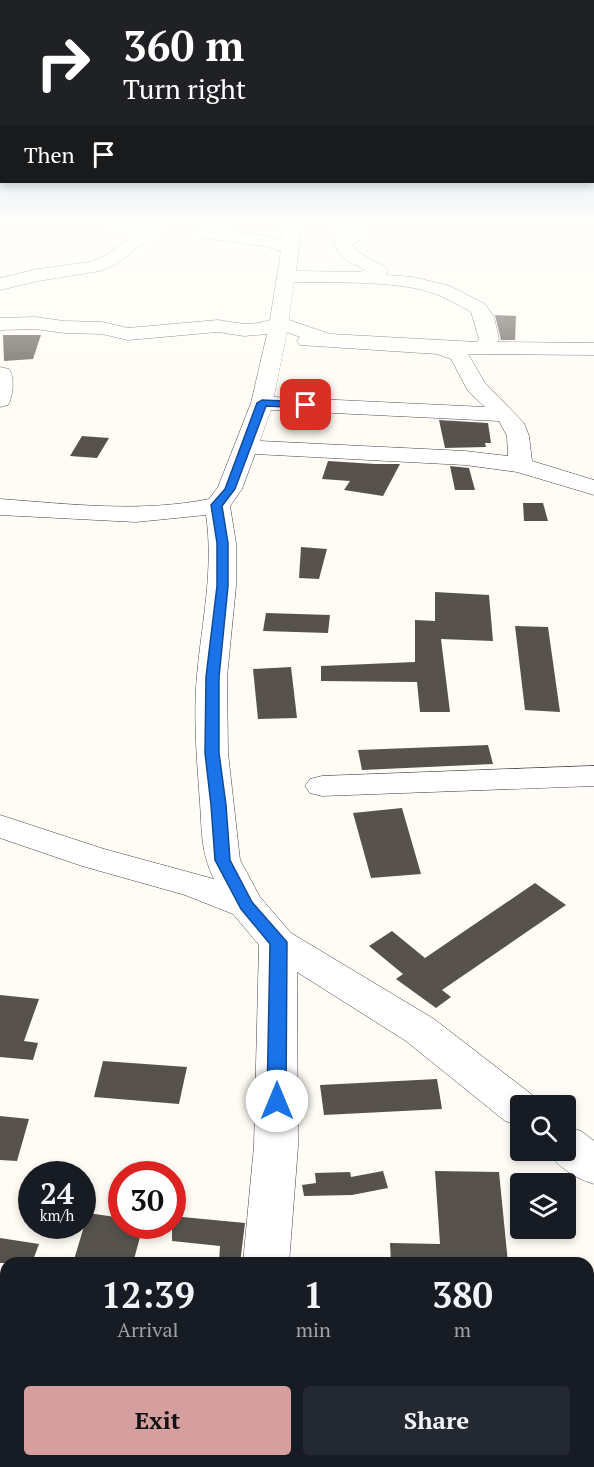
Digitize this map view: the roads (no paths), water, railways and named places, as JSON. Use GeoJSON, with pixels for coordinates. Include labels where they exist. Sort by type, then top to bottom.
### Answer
{"type":"FeatureCollection","features":[{"type":"Feature","properties":{"kind":"street"},"geometry":{"type":"LineString","coordinates":[[0,507],[162,514],[195,511],[217,505],[230,489],[262,403],[283,290]]}},
{"type":"Feature","properties":{"kind":"street"},"geometry":{"type":"LineString","coordinates":[[444,290],[478,308],[484,317],[489,339],[483,349]]}},
{"type":"Feature","properties":{"kind":"street"},"geometry":{"type":"LineString","coordinates":[[0,324],[35,323],[63,327],[102,328],[128,334],[218,327],[261,329],[328,340],[440,348],[594,349]]}},
{"type":"Feature","properties":{"kind":"street"},"geometry":{"type":"LineString","coordinates":[[440,348],[458,355],[477,386],[513,423],[519,435],[520,465]]}},
{"type":"Feature","properties":{"kind":"street"},"geometry":{"type":"LineString","coordinates":[[0,400],[2,373]]}},
{"type":"Feature","properties":{"kind":"street"},"geometry":{"type":"LineString","coordinates":[[262,403],[506,415]]}},
{"type":"Feature","properties":{"kind":"street"},"geometry":{"type":"LineString","coordinates":[[246,447],[465,458],[520,465],[594,488]]}},
{"type":"Feature","properties":{"kind":"street"},"geometry":{"type":"LineString","coordinates":[[217,505],[223,543],[222,586],[213,677],[212,753],[219,805],[222,860],[246,905],[278,942],[420,1030],[510,1101]]}},
{"type":"Feature","properties":{"kind":"street"},"geometry":{"type":"LineString","coordinates":[[322,786],[594,776]]}},
{"type":"Feature","properties":{"kind":"street"},"geometry":{"type":"LineString","coordinates":[[0,826],[94,858],[197,886],[246,905]]}},
{"type":"Feature","properties":{"kind":"street"},"geometry":{"type":"LineString","coordinates":[[267,1257],[276,1146],[278,942]]}},
{"type":"Feature","properties":{"kind":"street"},"geometry":{"type":"LineString","coordinates":[[576,1152],[594,1166]]}}]}
